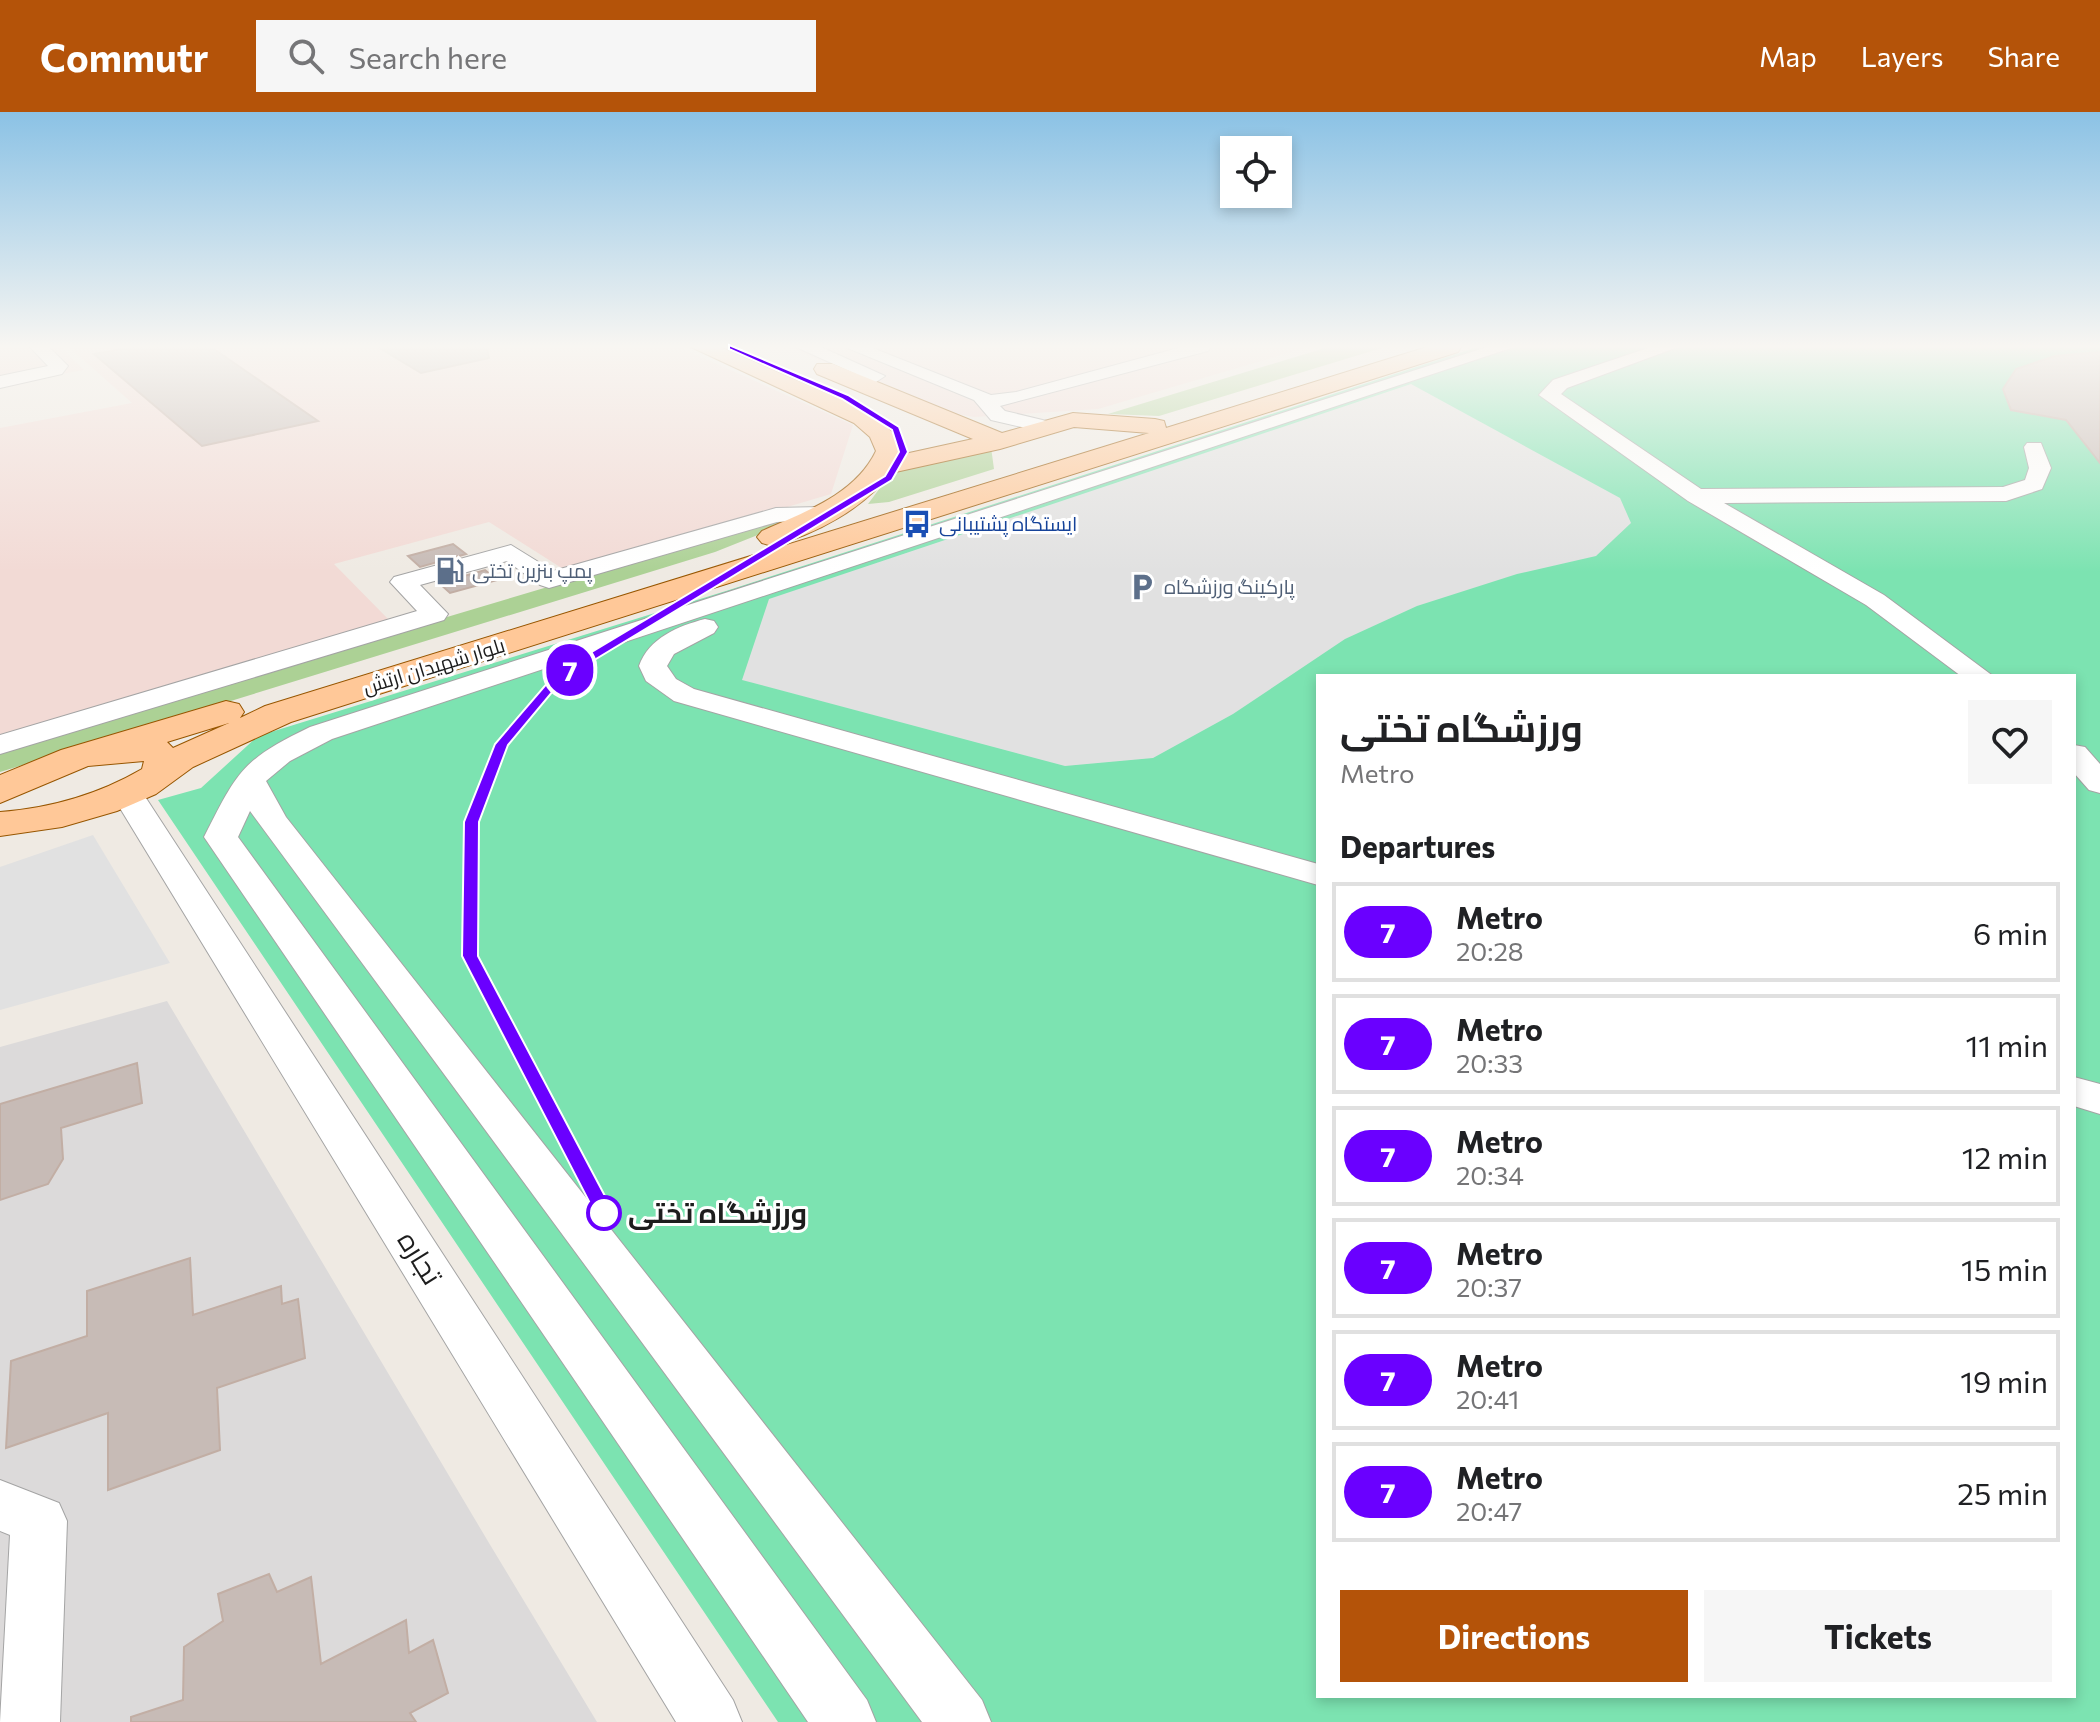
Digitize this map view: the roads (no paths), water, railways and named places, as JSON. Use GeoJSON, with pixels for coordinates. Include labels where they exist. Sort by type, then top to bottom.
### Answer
{"type":"FeatureCollection","features":[{"type":"Feature","properties":{"kind":"main road"},"geometry":{"type":"LineString","coordinates":[[868,422],[881,434],[889,451],[885,466]]}},
{"type":"Feature","properties":{"kind":"main road"},"geometry":{"type":"LineString","coordinates":[[957,422],[1000,441]]}},
{"type":"Feature","properties":{"kind":"main road"},"geometry":{"type":"LineString","coordinates":[[728,557],[820,514],[858,491],[885,466],[1000,441],[1065,422]]}},
{"type":"Feature","properties":{"kind":"main road"},"geometry":{"type":"LineString","coordinates":[[1102,422],[1155,426]]}},
{"type":"Feature","properties":{"kind":"main road","name":"بلوار شهیدان ارتش"},"geometry":{"type":"LineString","coordinates":[[11,782],[111,748],[1167,422]]}},
{"type":"Feature","properties":{"kind":"main road","name":"بلوار شهیدان ارتش"},"geometry":{"type":"LineString","coordinates":[[11,827],[144,785],[180,759],[278,714],[1210,422]]}},
{"type":"Feature","properties":{"kind":"main road"},"geometry":{"type":"LineString","coordinates":[[111,748],[154,750],[163,759],[144,785]]}},
{"type":"Feature","properties":{"kind":"street"},"geometry":{"type":"LineString","coordinates":[[1026,422],[1048,427]]}},
{"type":"Feature","properties":{"kind":"street"},"geometry":{"type":"LineString","coordinates":[[845,1722],[221,837],[249,779],[279,754],[321,733],[1275,422]]}},
{"type":"Feature","properties":{"kind":"street"},"geometry":{"type":"LineString","coordinates":[[1588,422],[1696,496],[1875,600],[1976,674]]}},
{"type":"Feature","properties":{"kind":"street"},"geometry":{"type":"LineString","coordinates":[[1696,496],[1943,497],[2006,494],[2034,484],[2040,468],[2034,447]]}},
{"type":"Feature","properties":{"kind":"street"},"geometry":{"type":"LineString","coordinates":[[0,745],[435,614],[403,582],[413,579],[511,552],[549,580],[776,515],[820,514]]}},
{"type":"Feature","properties":{"kind":"street"},"geometry":{"type":"LineString","coordinates":[[834,566],[804,593],[677,637],[661,649],[652,662],[653,675],[664,686],[684,695],[1316,874]]}},
{"type":"Feature","properties":{"kind":"street"},"geometry":{"type":"LineString","coordinates":[[2076,737],[2100,744]]}},
{"type":"Feature","properties":{"kind":"street"},"geometry":{"type":"LineString","coordinates":[[2076,756],[2100,783]]}},
{"type":"Feature","properties":{"kind":"street"},"geometry":{"type":"LineString","coordinates":[[249,779],[271,820],[960,1722]]}},
{"type":"Feature","properties":{"kind":"street","name":"تجاره"},"geometry":{"type":"LineString","coordinates":[[144,785],[711,1722]]}},
{"type":"Feature","properties":{"kind":"street"},"geometry":{"type":"LineString","coordinates":[[2076,1092],[2100,1099]]}},
{"type":"Feature","properties":{"kind":"street"},"geometry":{"type":"LineString","coordinates":[[0,1505],[39,1521],[29,1722]]}},
{"type":"Feature","properties":{"kind":"metro line","name":"7"},"geometry":{"type":"LineString","coordinates":[[604,1213],[470,956],[471,822],[502,744],[559,676],[888,478],[904,452],[896,428],[886,422]]}},
{"type":"Feature","properties":{"kind":"place","name":"ایستگاه پشتیبانی"},"geometry":{"type":"Point","coordinates":[917,524]}},
{"type":"Feature","properties":{"kind":"place","name":"پمپ بنزین تختی"},"geometry":{"type":"Point","coordinates":[450,571]}},
{"type":"Feature","properties":{"kind":"place","name":"پارکینگ ورزشگاه"},"geometry":{"type":"Point","coordinates":[1142,587]}},
{"type":"Feature","properties":{"kind":"place","name":"ورزشگاه تختی"},"geometry":{"type":"Point","coordinates":[604,1213]}}]}
